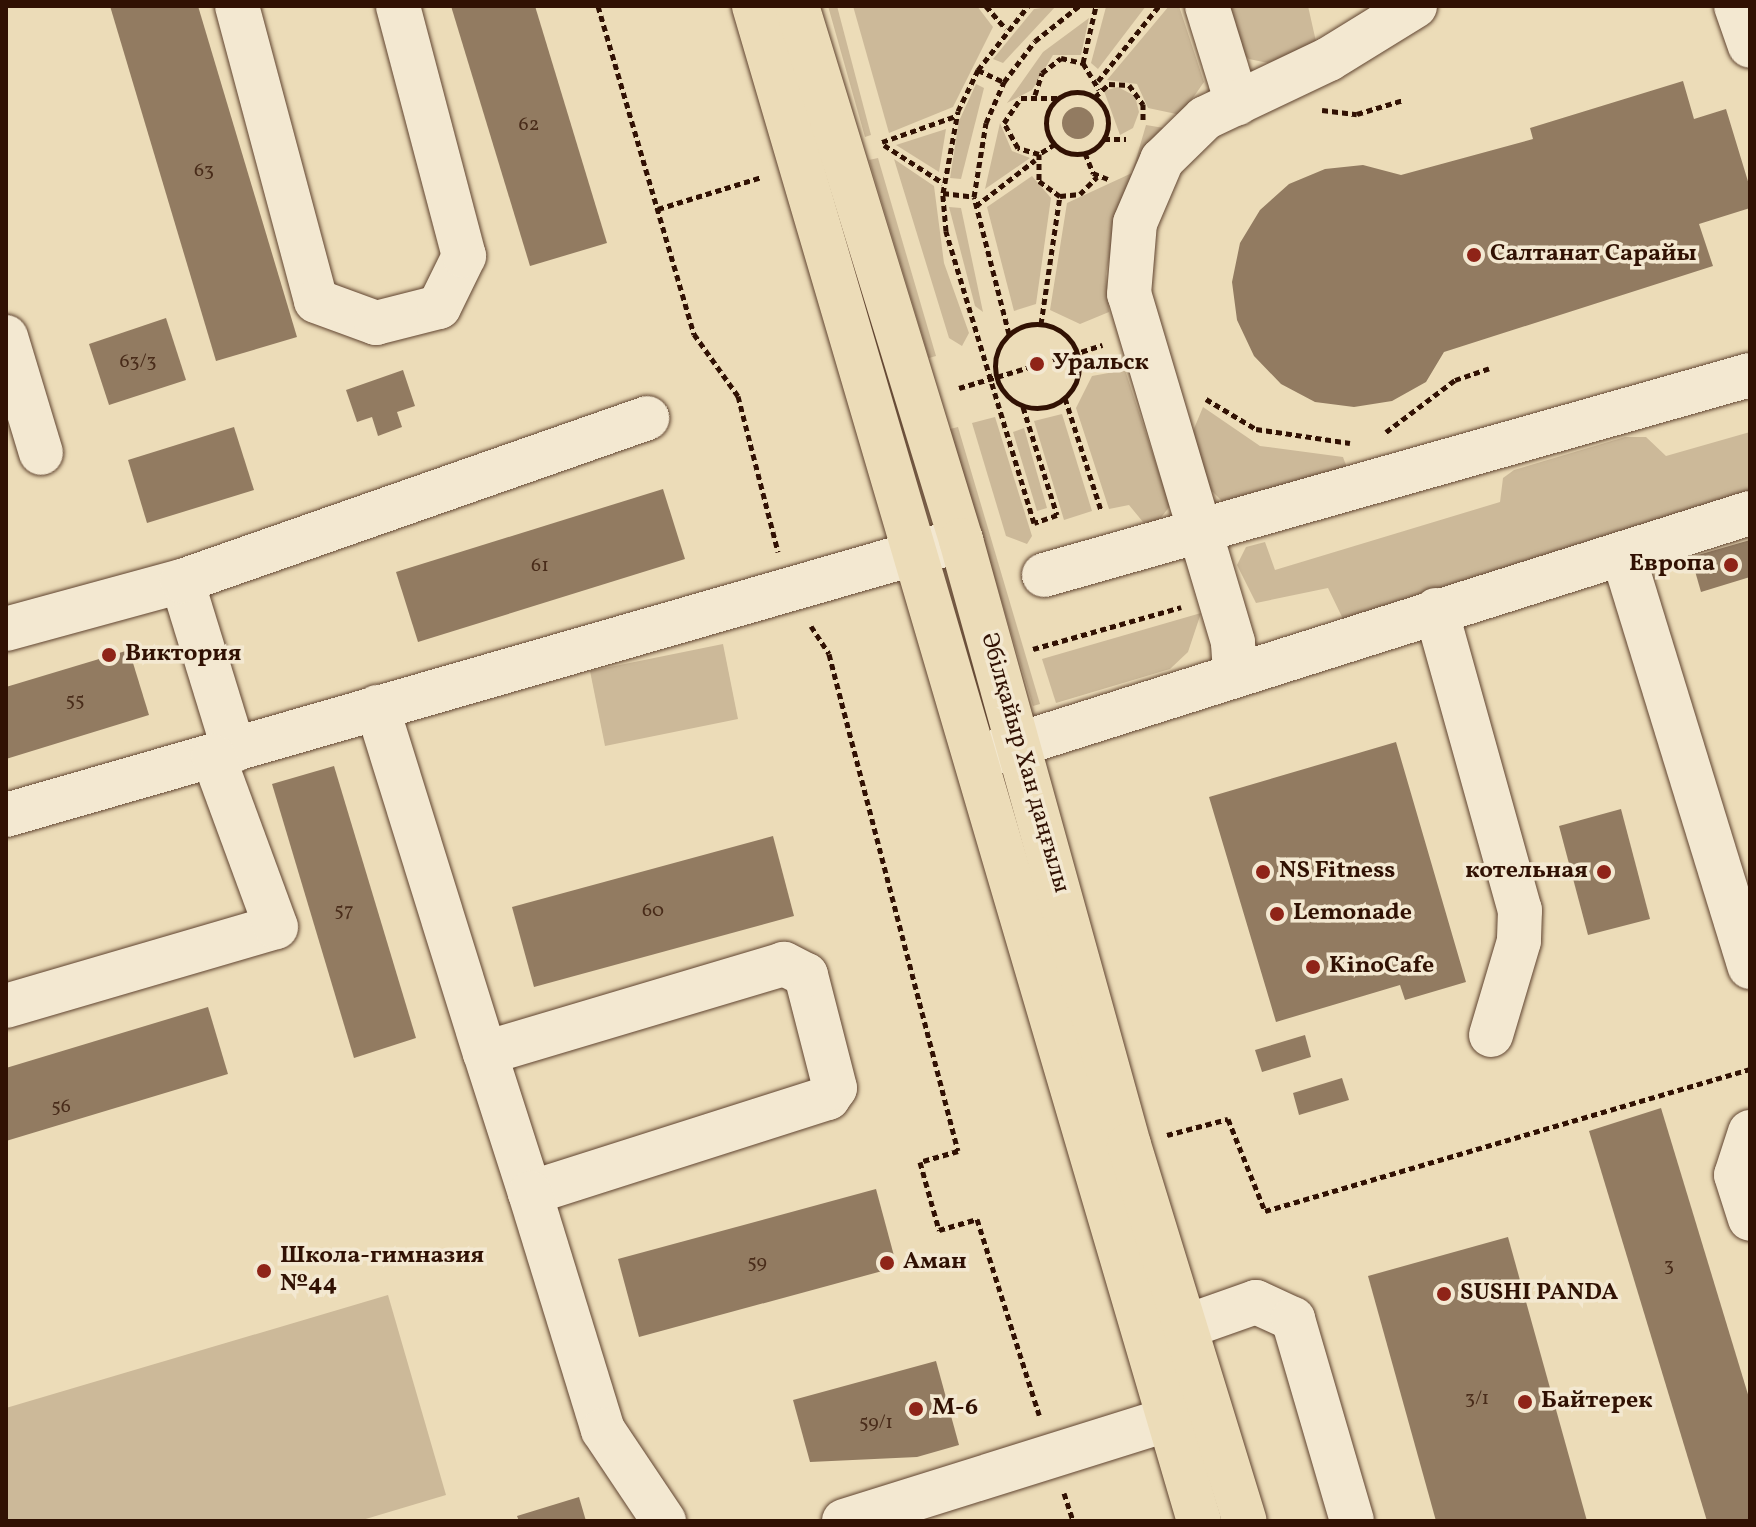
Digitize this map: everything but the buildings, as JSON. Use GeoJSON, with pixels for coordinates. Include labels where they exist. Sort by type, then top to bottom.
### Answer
{"type":"FeatureCollection","features":[{"type":"Feature","properties":{"kind":"main road","name":"Әбілқайыр Хан даңғылы"},"geometry":{"type":"LineString","coordinates":[[754,6],[973,759],[1190,1413],[1245,1521]]}},
{"type":"Feature","properties":{"kind":"main road","name":"Әбілқайыр Хан даңғылы"},"geometry":{"type":"LineString","coordinates":[[797,6],[961,540],[1020,741],[1129,1145],[1185,1327],[1199,1521]]}},
{"type":"Feature","properties":{"kind":"lane"},"geometry":{"type":"LineString","coordinates":[[237,6],[316,301],[376,323],[439,307],[464,256],[398,6]]}},
{"type":"Feature","properties":{"kind":"lane"},"geometry":{"type":"LineString","coordinates":[[1207,6],[1237,103]]}},
{"type":"Feature","properties":{"kind":"lane"},"geometry":{"type":"LineString","coordinates":[[1235,672],[1202,534],[1129,294],[1129,258],[1135,223],[1162,160],[1205,118],[1237,103],[1350,25],[1415,6]]}},
{"type":"Feature","properties":{"kind":"lane"},"geometry":{"type":"LineString","coordinates":[[1736,6],[1750,46]]}},
{"type":"Feature","properties":{"kind":"lane"},"geometry":{"type":"LineString","coordinates":[[6,337],[41,453]]}},
{"type":"Feature","properties":{"kind":"lane"},"geometry":{"type":"LineString","coordinates":[[1044,575],[1202,534],[1750,375]]}},
{"type":"Feature","properties":{"kind":"lane"},"geometry":{"type":"LineString","coordinates":[[6,629],[182,581],[647,418]]}},
{"type":"Feature","properties":{"kind":"lane"},"geometry":{"type":"LineString","coordinates":[[973,759],[1235,672],[1623,555],[1750,513]]}},
{"type":"Feature","properties":{"kind":"lane"},"geometry":{"type":"LineString","coordinates":[[6,815],[961,540]]}},
{"type":"Feature","properties":{"kind":"lane"},"geometry":{"type":"LineString","coordinates":[[1623,555],[1750,967]]}},
{"type":"Feature","properties":{"kind":"lane"},"geometry":{"type":"LineString","coordinates":[[6,1006],[276,927],[224,753],[182,581]]}},
{"type":"Feature","properties":{"kind":"lane"},"geometry":{"type":"LineString","coordinates":[[1436,610],[1520,910],[1519,941],[1491,1035]]}},
{"type":"Feature","properties":{"kind":"lane"},"geometry":{"type":"LineString","coordinates":[[377,707],[595,1410],[664,1521]]}},
{"type":"Feature","properties":{"kind":"lane"},"geometry":{"type":"LineString","coordinates":[[485,1053],[784,964],[806,975],[836,1076],[828,1098],[530,1193]]}},
{"type":"Feature","properties":{"kind":"lane"},"geometry":{"type":"LineString","coordinates":[[1750,1132],[1736,1175],[1750,1219]]}},
{"type":"Feature","properties":{"kind":"lane"},"geometry":{"type":"LineString","coordinates":[[1185,1327],[1256,1302],[1293,1319],[1352,1521]]}},
{"type":"Feature","properties":{"kind":"lane"},"geometry":{"type":"LineString","coordinates":[[848,1520],[1190,1413]]}},
{"type":"Feature","properties":{"kind":"path"},"geometry":{"type":"LineString","coordinates":[[598,6],[694,334],[738,396],[788,590],[829,654],[958,1151],[920,1162],[939,1230],[977,1219],[1073,1521]]}},
{"type":"Feature","properties":{"kind":"path"},"geometry":{"type":"LineString","coordinates":[[986,6],[1006,29]]}},
{"type":"Feature","properties":{"kind":"path"},"geometry":{"type":"LineString","coordinates":[[994,379],[1023,407],[1057,515],[1034,523],[994,379],[946,231],[943,193],[956,116],[978,70],[1006,29],[1028,6]]}},
{"type":"Feature","properties":{"kind":"path"},"geometry":{"type":"LineString","coordinates":[[1009,334],[974,197],[986,123],[1004,82],[1035,41],[1079,6]]}},
{"type":"Feature","properties":{"kind":"path"},"geometry":{"type":"LineString","coordinates":[[1083,63],[1096,6]]}},
{"type":"Feature","properties":{"kind":"path"},"geometry":{"type":"LineString","coordinates":[[1104,139],[1109,121],[1097,94],[1098,81],[1159,6]]}},
{"type":"Feature","properties":{"kind":"path"},"geometry":{"type":"LineString","coordinates":[[1083,63],[1098,81]]}},
{"type":"Feature","properties":{"kind":"path"},"geometry":{"type":"LineString","coordinates":[[1035,95],[1049,64],[1083,63]]}},
{"type":"Feature","properties":{"kind":"path"},"geometry":{"type":"LineString","coordinates":[[978,70],[1004,82]]}},
{"type":"Feature","properties":{"kind":"path"},"geometry":{"type":"LineString","coordinates":[[1038,157],[1018,148],[1004,123],[1012,104],[1035,95],[1059,98],[1080,92],[1097,94],[1129,85],[1143,104],[1131,137],[1104,139],[1076,154],[1055,144],[1046,120],[1059,98]]}},
{"type":"Feature","properties":{"kind":"path"},"geometry":{"type":"LineString","coordinates":[[1308,111],[1357,114],[1403,100]]}},
{"type":"Feature","properties":{"kind":"path"},"geometry":{"type":"LineString","coordinates":[[943,183],[877,144],[956,116]]}},
{"type":"Feature","properties":{"kind":"path"},"geometry":{"type":"LineString","coordinates":[[976,206],[1055,144]]}},
{"type":"Feature","properties":{"kind":"path"},"geometry":{"type":"LineString","coordinates":[[1038,157],[1039,181],[1060,196],[1080,194],[1097,177]]}},
{"type":"Feature","properties":{"kind":"path"},"geometry":{"type":"LineString","coordinates":[[658,209],[778,172]]}},
{"type":"Feature","properties":{"kind":"path"},"geometry":{"type":"LineString","coordinates":[[943,193],[974,197]]}},
{"type":"Feature","properties":{"kind":"path"},"geometry":{"type":"LineString","coordinates":[[1041,324],[1060,196]]}},
{"type":"Feature","properties":{"kind":"path"},"geometry":{"type":"LineString","coordinates":[[994,379],[996,354],[1009,334],[1041,324],[1063,333],[1078,353],[1078,377],[1065,398],[1045,408],[1023,407]]}},
{"type":"Feature","properties":{"kind":"path"},"geometry":{"type":"LineString","coordinates":[[1053,361],[1078,353]]}},
{"type":"Feature","properties":{"kind":"path"},"geometry":{"type":"LineString","coordinates":[[954,390],[1027,368]]}},
{"type":"Feature","properties":{"kind":"path"},"geometry":{"type":"LineString","coordinates":[[1373,436],[1408,420],[1455,380],[1489,368]]}},
{"type":"Feature","properties":{"kind":"path"},"geometry":{"type":"LineString","coordinates":[[1198,390],[1232,417],[1280,436],[1362,440]]}},
{"type":"Feature","properties":{"kind":"path"},"geometry":{"type":"LineString","coordinates":[[1065,398],[1101,510]]}},
{"type":"Feature","properties":{"kind":"path"},"geometry":{"type":"LineString","coordinates":[[1032,649],[1188,605]]}},
{"type":"Feature","properties":{"kind":"path"},"geometry":{"type":"LineString","coordinates":[[1129,1145],[1228,1119],[1265,1211],[1750,1069]]}},
{"type":"Feature","properties":{"kind":"shaded area"},"geometry":{"type":"Polygon","coordinates":[[[828,6],[837,6],[871,135],[865,137],[828,6]]]}},
{"type":"Feature","properties":{"kind":"shaded area"},"geometry":{"type":"Polygon","coordinates":[[[853,6],[977,6],[993,27],[953,107],[889,133],[853,6]]]}},
{"type":"Feature","properties":{"kind":"shaded area"},"geometry":{"type":"Polygon","coordinates":[[[1056,6],[1003,63],[993,59],[1034,9],[1056,6]]]}},
{"type":"Feature","properties":{"kind":"shaded area"},"geometry":{"type":"Polygon","coordinates":[[[1146,6],[1098,69],[1091,63],[1106,7],[1146,6]]]}},
{"type":"Feature","properties":{"kind":"shaded area"},"geometry":{"type":"Polygon","coordinates":[[[1169,6],[1179,6],[1204,82],[1181,115],[1148,108],[1137,84],[1107,80],[1169,6]]]}},
{"type":"Feature","properties":{"kind":"shaded area"},"geometry":{"type":"Polygon","coordinates":[[[1228,6],[1308,6],[1317,46],[1268,63],[1249,59],[1237,49],[1228,6]]]}},
{"type":"Feature","properties":{"kind":"shaded area"},"geometry":{"type":"Polygon","coordinates":[[[1089,18],[1081,55],[1053,55],[1032,90],[1007,103],[1043,52],[1089,18]]]}},
{"type":"Feature","properties":{"kind":"shaded area"},"geometry":{"type":"Polygon","coordinates":[[[976,84],[984,88],[961,179],[950,178],[959,121],[976,84]]]}},
{"type":"Feature","properties":{"kind":"shaded area"},"geometry":{"type":"Polygon","coordinates":[[[1118,87],[1135,96],[1139,112],[1133,128],[1120,135],[1104,91],[1118,87]]]}},
{"type":"Feature","properties":{"kind":"shaded area"},"geometry":{"type":"Polygon","coordinates":[[[1000,123],[1012,151],[1030,158],[985,189],[1000,123]]]}},
{"type":"Feature","properties":{"kind":"shaded area"},"geometry":{"type":"Polygon","coordinates":[[[1146,125],[1164,128],[1115,228],[1106,274],[1109,312],[1080,324],[1050,310],[1067,203],[1132,173],[1146,125]]]}},
{"type":"Feature","properties":{"kind":"shaded area"},"geometry":{"type":"Polygon","coordinates":[[[946,129],[939,172],[896,145],[946,129]]]}},
{"type":"Feature","properties":{"kind":"shaded area"},"geometry":{"type":"Polygon","coordinates":[[[878,158],[936,356],[929,358],[869,160],[878,158]]]}},
{"type":"Feature","properties":{"kind":"shaded area"},"geometry":{"type":"Polygon","coordinates":[[[894,159],[934,186],[944,263],[969,333],[962,346],[949,338],[894,159]]]}},
{"type":"Feature","properties":{"kind":"shaded area"},"geometry":{"type":"Polygon","coordinates":[[[1032,176],[1051,198],[1036,304],[1014,311],[987,207],[1032,176]]]}},
{"type":"Feature","properties":{"kind":"shaded area"},"geometry":{"type":"Polygon","coordinates":[[[949,207],[961,208],[983,312],[975,306],[949,207]]]}},
{"type":"Feature","properties":{"kind":"shaded area"},"geometry":{"type":"Polygon","coordinates":[[[1125,370],[1170,506],[1156,524],[1143,522],[1129,505],[1109,509],[1076,408],[1092,376],[1125,370]]]}},
{"type":"Feature","properties":{"kind":"shaded area"},"geometry":{"type":"Polygon","coordinates":[[[1203,407],[1260,446],[1343,457],[1349,473],[1222,501],[1209,488],[1193,431],[1203,407]]]}},
{"type":"Feature","properties":{"kind":"shaded area"},"geometry":{"type":"Polygon","coordinates":[[[1062,414],[1092,511],[1064,520],[1034,421],[1062,414]]]}},
{"type":"Feature","properties":{"kind":"shaded area"},"geometry":{"type":"Polygon","coordinates":[[[995,417],[1032,536],[1027,544],[1006,536],[972,423],[995,417]]]}},
{"type":"Feature","properties":{"kind":"shaded area"},"geometry":{"type":"Polygon","coordinates":[[[958,427],[1040,704],[1033,706],[950,429],[958,427]]]}},
{"type":"Feature","properties":{"kind":"shaded area"},"geometry":{"type":"Polygon","coordinates":[[[1024,428],[1047,508],[1037,511],[1013,432],[1024,428]]]}},
{"type":"Feature","properties":{"kind":"shaded area"},"geometry":{"type":"Polygon","coordinates":[[[1750,432],[1750,494],[1343,619],[1328,588],[1256,603],[1237,565],[1246,547],[1265,542],[1275,570],[1500,502],[1503,478],[1514,470],[1625,437],[1646,437],[1666,456],[1750,432]]]}},
{"type":"Feature","properties":{"kind":"shaded area"},"geometry":{"type":"Polygon","coordinates":[[[1201,613],[1188,652],[1170,669],[1056,703],[1042,659],[1201,613]]]}},
{"type":"Feature","properties":{"kind":"shaded area"},"geometry":{"type":"Polygon","coordinates":[[[723,644],[738,719],[605,746],[590,671],[723,644]]]}},
{"type":"Feature","properties":{"kind":"shaded area"},"geometry":{"type":"Polygon","coordinates":[[[388,1295],[446,1495],[359,1521],[6,1521],[6,1408],[388,1295]]]}},
{"type":"Feature","properties":{"kind":"place","name":"Салтанат Сарайы"},"geometry":{"type":"Point","coordinates":[1474,255]}},
{"type":"Feature","properties":{"kind":"place","name":"Уральск"},"geometry":{"type":"Point","coordinates":[1037,364]}},
{"type":"Feature","properties":{"kind":"place","name":"Европа"},"geometry":{"type":"Point","coordinates":[1731,565]}},
{"type":"Feature","properties":{"kind":"place","name":"Виктория"},"geometry":{"type":"Point","coordinates":[109,655]}},
{"type":"Feature","properties":{"kind":"place","name":"NS Fitness"},"geometry":{"type":"Point","coordinates":[1263,872]}},
{"type":"Feature","properties":{"kind":"place","name":"котельная"},"geometry":{"type":"Point","coordinates":[1604,872]}},
{"type":"Feature","properties":{"kind":"place","name":"Lemonade"},"geometry":{"type":"Point","coordinates":[1277,914]}},
{"type":"Feature","properties":{"kind":"place","name":"KinoCafe"},"geometry":{"type":"Point","coordinates":[1313,967]}},
{"type":"Feature","properties":{"kind":"place","name":"Аман"},"geometry":{"type":"Point","coordinates":[887,1263]}},
{"type":"Feature","properties":{"kind":"place","name":"Школа-гимназия №44"},"geometry":{"type":"Point","coordinates":[264,1271]}},
{"type":"Feature","properties":{"kind":"place","name":"SUSHI PANDA"},"geometry":{"type":"Point","coordinates":[1444,1294]}},
{"type":"Feature","properties":{"kind":"place","name":"Байтерек"},"geometry":{"type":"Point","coordinates":[1525,1402]}},
{"type":"Feature","properties":{"kind":"place","name":"M-6"},"geometry":{"type":"Point","coordinates":[916,1409]}}]}
